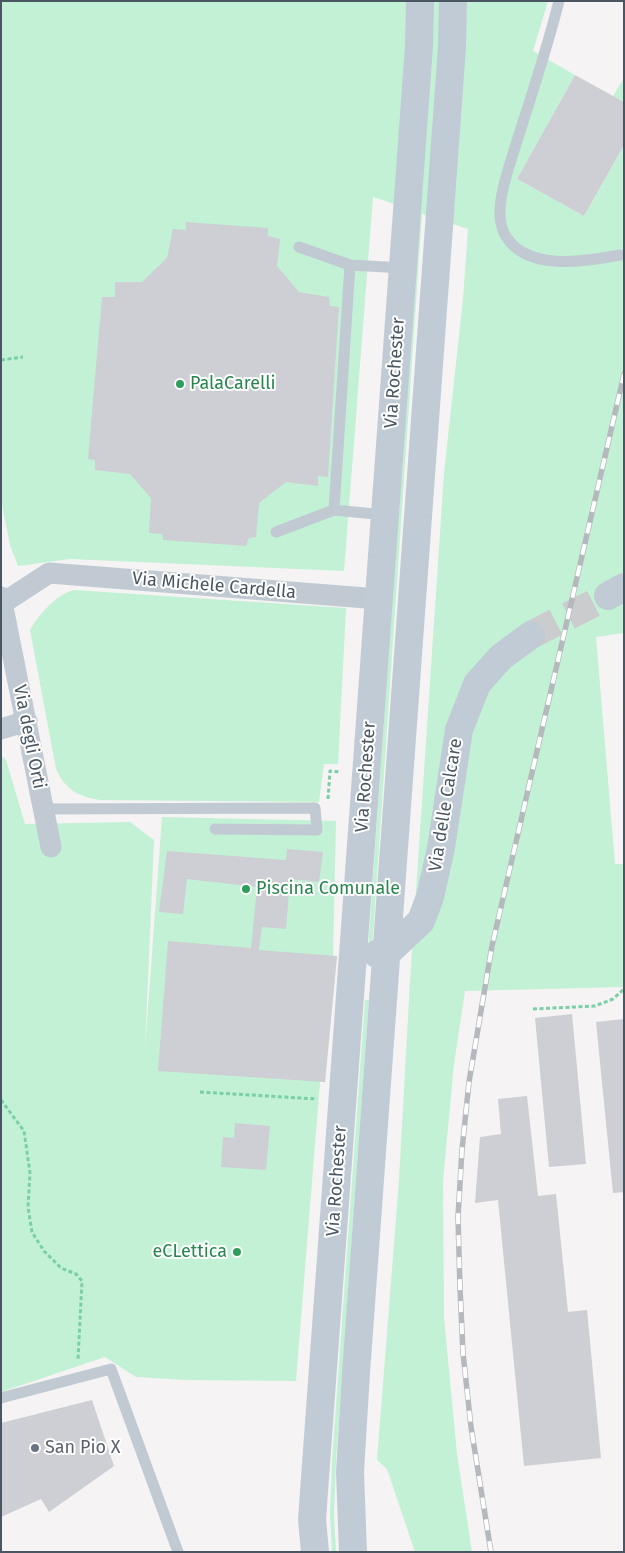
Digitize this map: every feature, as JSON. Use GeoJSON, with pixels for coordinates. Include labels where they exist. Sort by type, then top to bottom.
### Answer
{"type":"FeatureCollection","features":[{"type":"Feature","properties":{"kind":"main road","name":"Via Rochester"},"geometry":{"type":"LineString","coordinates":[[315,1552],[312,1519],[419,46],[420,1]]}},
{"type":"Feature","properties":{"kind":"main road","name":"Via Rochester"},"geometry":{"type":"LineString","coordinates":[[353,1552],[350,1472],[372,1140],[452,47],[453,1]]}},
{"type":"Feature","properties":{"kind":"main road","name":"Via delle Calcare"},"geometry":{"type":"LineString","coordinates":[[386,954],[421,921],[430,897],[442,848],[458,730],[477,684],[500,657],[531,635]]}},
{"type":"Feature","properties":{"kind":"main road"},"geometry":{"type":"LineString","coordinates":[[354,952],[386,954]]}},
{"type":"Feature","properties":{"kind":"street","name":"Via Michele Cardella"},"geometry":{"type":"LineString","coordinates":[[2,600],[49,573],[379,600]]}},
{"type":"Feature","properties":{"kind":"street","name":"Via degli Orti"},"geometry":{"type":"LineString","coordinates":[[2,600],[51,847]]}},
{"type":"Feature","properties":{"kind":"street"},"geometry":{"type":"LineString","coordinates":[[1,729],[27,721]]}},
{"type":"Feature","properties":{"kind":"lane"},"geometry":{"type":"LineString","coordinates":[[559,1],[506,180],[500,214],[503,232],[515,248],[531,257],[557,262],[589,261],[620,255]]}},
{"type":"Feature","properties":{"kind":"lane"},"geometry":{"type":"LineString","coordinates":[[299,247],[350,266],[403,268]]}},
{"type":"Feature","properties":{"kind":"lane"},"geometry":{"type":"LineString","coordinates":[[334,510],[350,266]]}},
{"type":"Feature","properties":{"kind":"lane"},"geometry":{"type":"LineString","coordinates":[[276,532],[334,510],[385,514]]}},
{"type":"Feature","properties":{"kind":"lane"},"geometry":{"type":"LineString","coordinates":[[44,809],[315,808],[317,830],[215,829]]}},
{"type":"Feature","properties":{"kind":"lane"},"geometry":{"type":"LineString","coordinates":[[1,1398],[111,1369],[178,1552]]}},
{"type":"Feature","properties":{"kind":"path"},"geometry":{"type":"LineString","coordinates":[[1,360],[23,357]]}},
{"type":"Feature","properties":{"kind":"path"},"geometry":{"type":"LineString","coordinates":[[315,808],[328,808],[330,771],[366,774]]}},
{"type":"Feature","properties":{"kind":"path"},"geometry":{"type":"LineString","coordinates":[[533,1009],[596,1006],[613,999],[624,989]]}},
{"type":"Feature","properties":{"kind":"path"},"geometry":{"type":"LineString","coordinates":[[200,1092],[311,1098]]}},
{"type":"Feature","properties":{"kind":"path"},"geometry":{"type":"LineString","coordinates":[[1,1100],[24,1131],[30,1173],[28,1207],[32,1232],[44,1251],[61,1268],[76,1274],[82,1281],[76,1378]]}},
{"type":"Feature","properties":{"kind":"green space"},"geometry":{"type":"Polygon","coordinates":[[[1,1],[548,1],[533,51],[575,75],[517,179],[584,216],[624,145],[624,633],[596,637],[615,864],[624,864],[624,987],[465,991],[454,1064],[443,1181],[444,1317],[457,1454],[472,1552],[415,1552],[387,1469],[377,1460],[399,1180],[410,981],[444,473],[463,299],[468,229],[422,214],[372,950],[368,950],[419,212],[373,197],[344,571],[70,559],[18,566],[10,545],[1,500],[1,1]]]}},
{"type":"Feature","properties":{"kind":"green space"},"geometry":{"type":"Polygon","coordinates":[[[624,78],[624,102],[613,96],[624,78]]]}},
{"type":"Feature","properties":{"kind":"green space"},"geometry":{"type":"Polygon","coordinates":[[[74,590],[346,608],[338,764],[324,764],[319,802],[100,800],[79,794],[68,787],[56,769],[30,630],[38,618],[55,600],[74,590]]]}},
{"type":"Feature","properties":{"kind":"green space"},"geometry":{"type":"Polygon","coordinates":[[[1,755],[6,760],[25,824],[130,822],[154,840],[145,1049],[162,817],[336,821],[333,956],[337,956],[325,1082],[320,1082],[296,1381],[186,1380],[136,1377],[105,1357],[1,1392],[1,755]]]}},
{"type":"Feature","properties":{"kind":"green space"},"geometry":{"type":"Polygon","coordinates":[[[365,1000],[369,1000],[336,1461],[334,1516],[336,1552],[332,1552],[330,1516],[332,1461],[365,1000]]]}},
{"type":"Feature","properties":{"kind":"building"},"geometry":{"type":"Polygon","coordinates":[[[575,75],[624,102],[624,145],[584,216],[517,179],[575,75]]]}},
{"type":"Feature","properties":{"kind":"building"},"geometry":{"type":"Polygon","coordinates":[[[186,222],[268,228],[268,236],[280,239],[277,266],[299,292],[329,297],[330,306],[339,307],[328,477],[318,476],[318,486],[286,482],[259,503],[256,537],[249,538],[246,546],[163,540],[162,534],[149,533],[151,498],[130,474],[95,470],[95,460],[88,459],[102,297],[115,297],[115,282],[142,282],[167,258],[173,229],[186,230],[186,222]]]}},
{"type":"Feature","properties":{"kind":"building"},"geometry":{"type":"Polygon","coordinates":[[[287,849],[323,852],[319,882],[290,879],[286,929],[262,927],[259,950],[337,956],[325,1082],[158,1071],[168,941],[251,948],[257,887],[187,879],[183,914],[159,912],[167,851],[286,860],[287,849]]]}},
{"type":"Feature","properties":{"kind":"building"},"geometry":{"type":"Polygon","coordinates":[[[572,1014],[586,1164],[549,1167],[535,1018],[572,1014]]]}},
{"type":"Feature","properties":{"kind":"building"},"geometry":{"type":"Polygon","coordinates":[[[624,1019],[624,1192],[613,1193],[596,1022],[624,1019]]]}},
{"type":"Feature","properties":{"kind":"building"},"geometry":{"type":"Polygon","coordinates":[[[527,1096],[538,1196],[556,1194],[568,1312],[587,1310],[601,1458],[524,1466],[498,1200],[475,1203],[480,1137],[501,1134],[498,1099],[527,1096]]]}},
{"type":"Feature","properties":{"kind":"building"},"geometry":{"type":"Polygon","coordinates":[[[235,1123],[270,1126],[266,1170],[221,1167],[223,1137],[234,1138],[235,1123]]]}},
{"type":"Feature","properties":{"kind":"building","name":"San Pio X"},"geometry":{"type":"Polygon","coordinates":[[[92,1400],[114,1466],[49,1512],[41,1499],[1,1517],[1,1423],[92,1400]]]}},
{"type":"Feature","properties":{"kind":"tunnel"},"geometry":{"type":"LineString","coordinates":[[531,635],[608,596]]}},
{"type":"Feature","properties":{"kind":"railway"},"geometry":{"type":"LineString","coordinates":[[491,1552],[471,1427],[463,1353],[458,1217],[469,1082],[492,946],[624,374]]}},
{"type":"Feature","properties":{"kind":"place","name":"PalaCarelli"},"geometry":{"type":"Point","coordinates":[180,384]}},
{"type":"Feature","properties":{"kind":"place","name":"Piscina Comunale"},"geometry":{"type":"Point","coordinates":[246,889]}},
{"type":"Feature","properties":{"kind":"place","name":"eCLettica"},"geometry":{"type":"Point","coordinates":[237,1252]}},
{"type":"Feature","properties":{"kind":"place","name":"San Pio X"},"geometry":{"type":"Point","coordinates":[35,1448]}}]}
